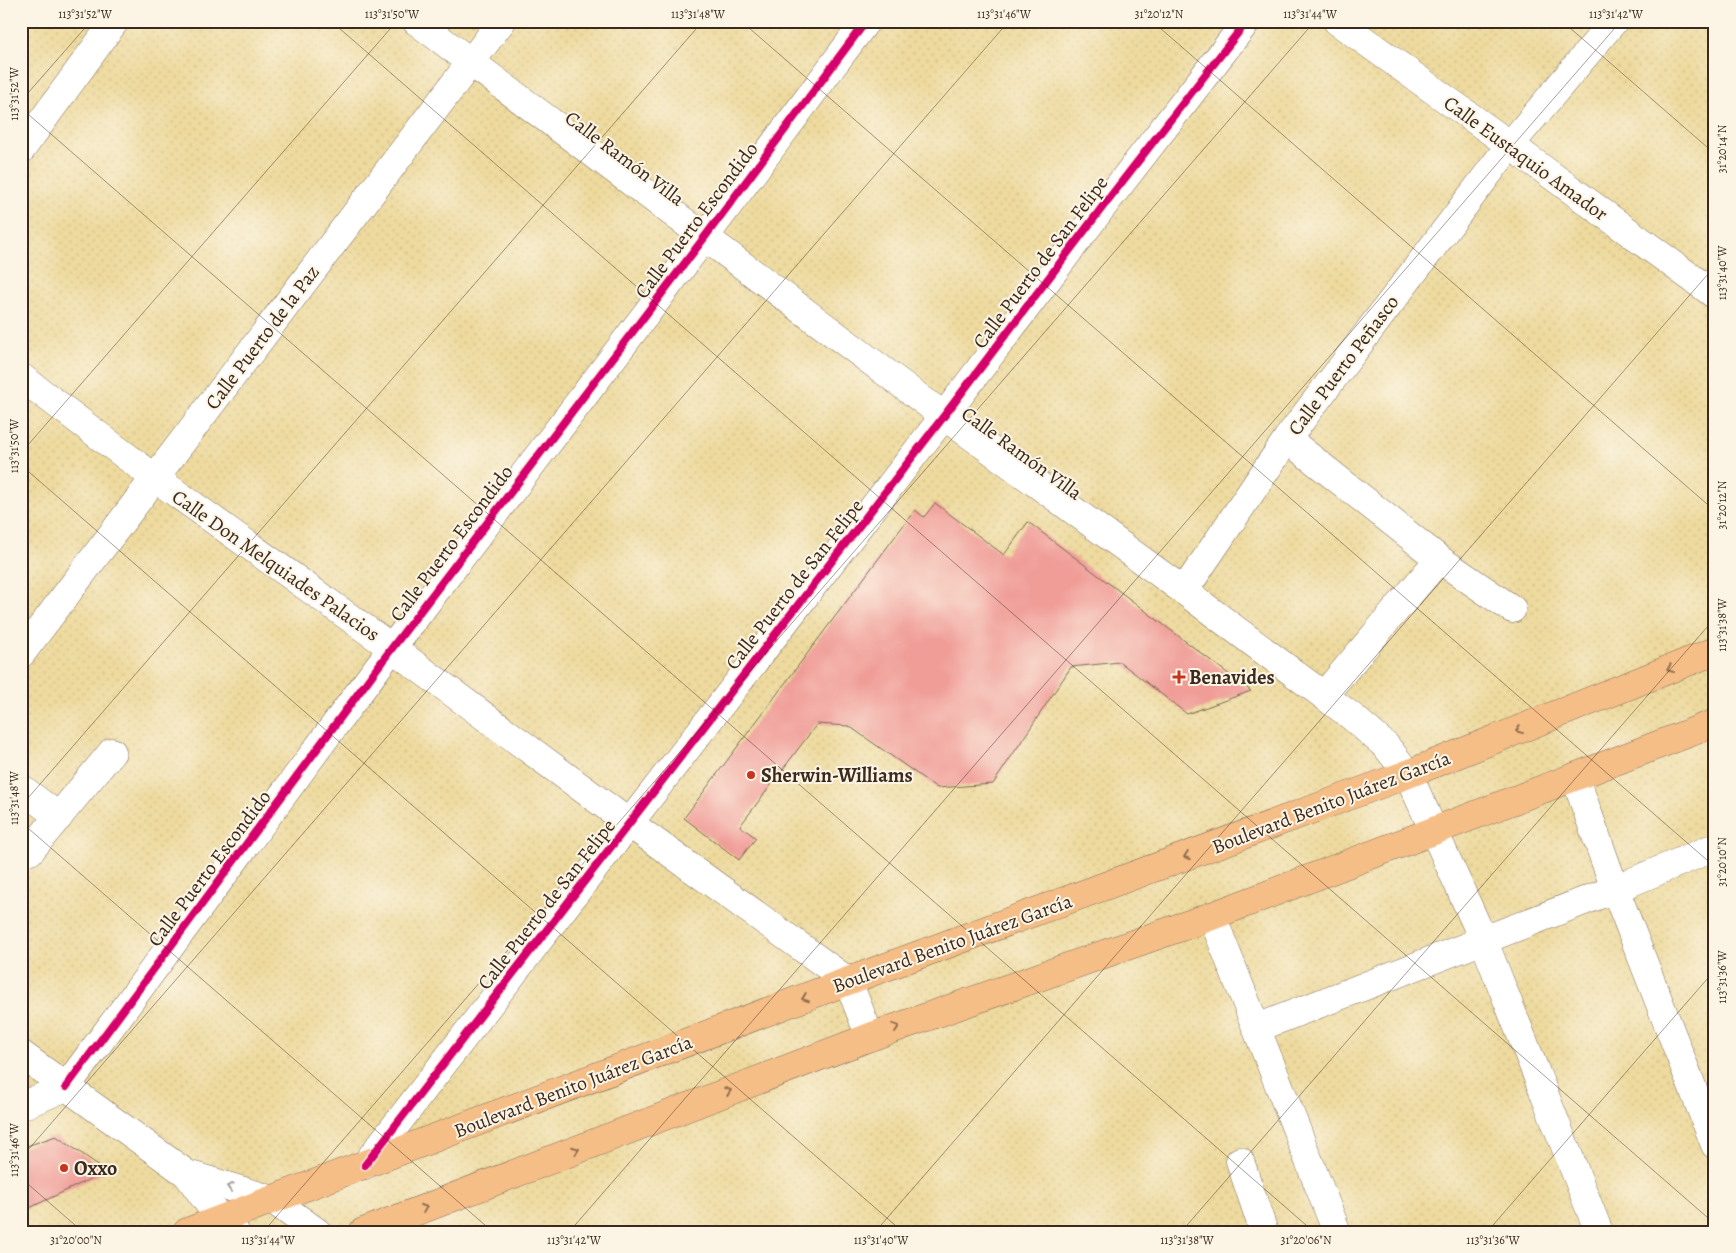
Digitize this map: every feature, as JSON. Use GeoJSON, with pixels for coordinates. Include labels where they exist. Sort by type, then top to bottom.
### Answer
{"type":"FeatureCollection","features":[{"type":"Feature","properties":{"kind":"main road","name":"Boulevard Benito Juárez García"},"geometry":{"type":"LineString","coordinates":[[187,1232],[228,1226],[273,1200],[848,981],[1408,774],[1715,651]]}},
{"type":"Feature","properties":{"kind":"main road"},"geometry":{"type":"LineString","coordinates":[[363,1232],[870,1037],[1212,916],[1715,723]]}},
{"type":"Feature","properties":{"kind":"street"},"geometry":{"type":"LineString","coordinates":[[21,150],[115,21]]}},
{"type":"Feature","properties":{"kind":"street","name":"Calle Ramón Villa"},"geometry":{"type":"LineString","coordinates":[[416,21],[704,238],[1324,695],[1386,746],[1408,774],[1483,939],[1599,1232]]}},
{"type":"Feature","properties":{"kind":"street","name":"Calle Puerto de la Paz"},"geometry":{"type":"LineString","coordinates":[[21,654],[502,21]]}},
{"type":"Feature","properties":{"kind":"street","name":"Calle Puerto Escondido"},"geometry":{"type":"LineString","coordinates":[[66,1087],[392,648],[704,238],[866,21]]}},
{"type":"Feature","properties":{"kind":"street","name":"Calle Puerto de San Felipe"},"geometry":{"type":"LineString","coordinates":[[366,1165],[944,416],[1101,208],[1247,21]]}},
{"type":"Feature","properties":{"kind":"street","name":"Calle Eustaquio Amador"},"geometry":{"type":"LineString","coordinates":[[1337,21],[1715,295]]}},
{"type":"Feature","properties":{"kind":"street","name":"Calle Puerto Peñasco"},"geometry":{"type":"LineString","coordinates":[[1184,591],[1287,439],[1510,145],[1614,21]]}},
{"type":"Feature","properties":{"kind":"street","name":"Calle Don Melquiades Palacios"},"geometry":{"type":"LineString","coordinates":[[21,377],[155,478],[392,648],[629,823],[848,981]]}},
{"type":"Feature","properties":{"kind":"street"},"geometry":{"type":"LineString","coordinates":[[1287,439],[1439,559],[1512,609]]}},
{"type":"Feature","properties":{"kind":"street"},"geometry":{"type":"LineString","coordinates":[[1324,695],[1439,559]]}},
{"type":"Feature","properties":{"kind":"street"},"geometry":{"type":"LineString","coordinates":[[30,851],[112,752]]}},
{"type":"Feature","properties":{"kind":"street"},"geometry":{"type":"LineString","coordinates":[[1574,777],[1615,889],[1715,1145]]}},
{"type":"Feature","properties":{"kind":"street"},"geometry":{"type":"LineString","coordinates":[[21,788],[59,817]]}},
{"type":"Feature","properties":{"kind":"street"},"geometry":{"type":"LineString","coordinates":[[1257,1028],[1615,889],[1715,847]]}},
{"type":"Feature","properties":{"kind":"street"},"geometry":{"type":"LineString","coordinates":[[1212,916],[1337,1232]]}},
{"type":"Feature","properties":{"kind":"street"},"geometry":{"type":"LineString","coordinates":[[848,981],[870,1037]]}},
{"type":"Feature","properties":{"kind":"street"},"geometry":{"type":"LineString","coordinates":[[21,1054],[186,1174],[228,1226]]}},
{"type":"Feature","properties":{"kind":"street"},"geometry":{"type":"LineString","coordinates":[[21,1106],[66,1087]]}},
{"type":"Feature","properties":{"kind":"street"},"geometry":{"type":"LineString","coordinates":[[1240,1161],[1264,1232]]}},
{"type":"Feature","properties":{"kind":"street"},"geometry":{"type":"LineString","coordinates":[[186,1174],[273,1200],[317,1232]]}},
{"type":"Feature","properties":{"kind":"sand"},"geometry":{"type":"Polygon","coordinates":[[[21,21],[1715,21],[1715,1232],[21,1232],[21,21]]]}},
{"type":"Feature","properties":{"kind":"building"},"geometry":{"type":"Polygon","coordinates":[[[935,503],[1004,555],[1028,522],[1251,691],[1187,714],[1120,662],[1071,667],[993,784],[937,788],[849,726],[817,724],[740,826],[756,838],[739,860],[684,818],[915,510],[924,517],[935,503]]]}},
{"type":"Feature","properties":{"kind":"building"},"geometry":{"type":"Polygon","coordinates":[[[56,1136],[107,1171],[21,1212],[21,1148],[56,1136]]]}},
{"type":"Feature","properties":{"kind":"cycle path"},"geometry":{"type":"LineString","coordinates":[[66,1087],[392,648],[704,238],[866,21]]}},
{"type":"Feature","properties":{"kind":"cycle path"},"geometry":{"type":"LineString","coordinates":[[365,1165],[1247,21]]}},
{"type":"Feature","properties":{"kind":"place","name":"Benavides"},"geometry":{"type":"Point","coordinates":[1179,677]}},
{"type":"Feature","properties":{"kind":"place","name":"Sherwin-Williams"},"geometry":{"type":"Point","coordinates":[751,775]}},
{"type":"Feature","properties":{"kind":"place","name":"Oxxo"},"geometry":{"type":"Point","coordinates":[64,1168]}}]}
